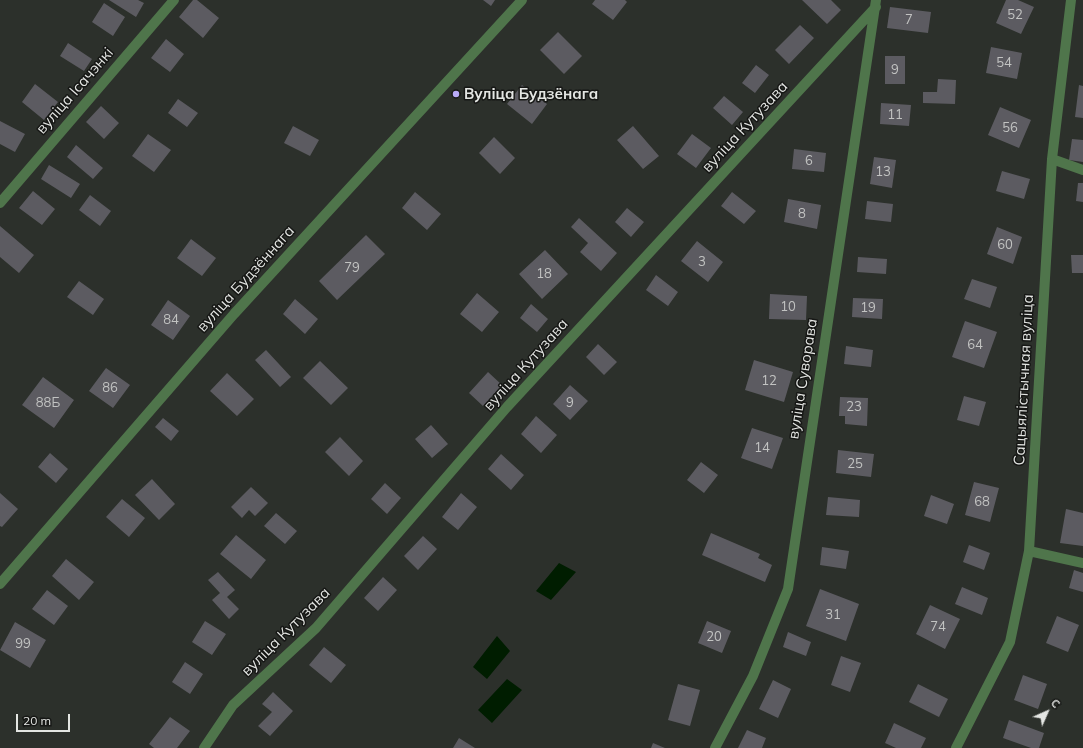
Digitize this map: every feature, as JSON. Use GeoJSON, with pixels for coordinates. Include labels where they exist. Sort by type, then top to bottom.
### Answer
{"type":"FeatureCollection","features":[{"type":"Feature","properties":{"kind":"street","name":"вуліца Ісачэнкі"},"geometry":{"type":"LineString","coordinates":[[0,203],[174,0]]}},
{"type":"Feature","properties":{"kind":"street","name":"вуліца Будзённага"},"geometry":{"type":"LineString","coordinates":[[0,584],[234,314],[446,85],[522,0]]}},
{"type":"Feature","properties":{"kind":"street","name":"Сацыялістычная вуліца"},"geometry":{"type":"LineString","coordinates":[[956,748],[1010,642],[1029,551],[1052,159],[1071,0]]}},
{"type":"Feature","properties":{"kind":"street","name":"вуліца Кутузава"},"geometry":{"type":"LineString","coordinates":[[204,748],[233,705],[316,628],[507,407],[876,4]]}},
{"type":"Feature","properties":{"kind":"street","name":"вуліца Суворава"},"geometry":{"type":"LineString","coordinates":[[715,748],[753,676],[788,589],[799,504],[876,4]]}},
{"type":"Feature","properties":{"kind":"street"},"geometry":{"type":"LineString","coordinates":[[1052,159],[1083,170]]}},
{"type":"Feature","properties":{"kind":"street"},"geometry":{"type":"LineString","coordinates":[[1029,551],[1083,563]]}},
{"type":"Feature","properties":{"kind":"shaded area"},"geometry":{"type":"Polygon","coordinates":[[[559,563],[576,572],[551,600],[536,591],[559,563]]]}},
{"type":"Feature","properties":{"kind":"shaded area"},"geometry":{"type":"Polygon","coordinates":[[[497,636],[510,651],[487,679],[473,667],[497,636]]]}},
{"type":"Feature","properties":{"kind":"shaded area"},"geometry":{"type":"Polygon","coordinates":[[[507,679],[522,690],[492,723],[478,710],[507,679]]]}},
{"type":"Feature","properties":{"kind":"building"},"geometry":{"type":"Polygon","coordinates":[[[109,0],[138,0],[144,3],[136,17],[109,0]]]}},
{"type":"Feature","properties":{"kind":"building"},"geometry":{"type":"Polygon","coordinates":[[[193,0],[197,0],[219,18],[203,38],[179,17],[193,0]]]}},
{"type":"Feature","properties":{"kind":"building"},"geometry":{"type":"Polygon","coordinates":[[[483,0],[495,0],[491,6],[483,0]]]}},
{"type":"Feature","properties":{"kind":"building"},"geometry":{"type":"Polygon","coordinates":[[[595,0],[625,0],[627,2],[613,20],[592,4],[595,0]]]}},
{"type":"Feature","properties":{"kind":"building"},"geometry":{"type":"Polygon","coordinates":[[[802,0],[831,0],[841,10],[827,24],[802,0]]]}},
{"type":"Feature","properties":{"kind":"building"},"geometry":{"type":"Polygon","coordinates":[[[1006,0],[1018,0],[1034,7],[1021,34],[996,23],[1006,0]]]}},
{"type":"Feature","properties":{"kind":"building"},"geometry":{"type":"Polygon","coordinates":[[[104,3],[125,17],[113,36],[92,22],[104,3]]]}},
{"type":"Feature","properties":{"kind":"building"},"geometry":{"type":"Polygon","coordinates":[[[890,7],[931,12],[928,33],[887,28],[890,7]]]}},
{"type":"Feature","properties":{"kind":"building"},"geometry":{"type":"Polygon","coordinates":[[[800,25],[814,38],[789,64],[775,50],[800,25]]]}},
{"type":"Feature","properties":{"kind":"building"},"geometry":{"type":"Polygon","coordinates":[[[558,32],[582,56],[564,74],[540,50],[558,32]]]}},
{"type":"Feature","properties":{"kind":"building"},"geometry":{"type":"Polygon","coordinates":[[[166,39],[184,54],[170,72],[151,58],[166,39]]]}},
{"type":"Feature","properties":{"kind":"building"},"geometry":{"type":"Polygon","coordinates":[[[68,43],[92,59],[84,71],[60,56],[68,43]]]}},
{"type":"Feature","properties":{"kind":"building"},"geometry":{"type":"Polygon","coordinates":[[[991,47],[1022,53],[1017,79],[986,73],[991,47]]]}},
{"type":"Feature","properties":{"kind":"building"},"geometry":{"type":"Polygon","coordinates":[[[885,56],[905,56],[905,84],[885,84],[885,56]]]}},
{"type":"Feature","properties":{"kind":"building"},"geometry":{"type":"Polygon","coordinates":[[[756,65],[769,75],[755,93],[742,83],[756,65]]]}},
{"type":"Feature","properties":{"kind":"building"},"geometry":{"type":"Polygon","coordinates":[[[938,79],[956,80],[955,104],[923,103],[923,92],[937,92],[938,79]]]}},
{"type":"Feature","properties":{"kind":"building"},"geometry":{"type":"Polygon","coordinates":[[[35,84],[58,102],[44,120],[22,102],[35,84]]]}},
{"type":"Feature","properties":{"kind":"building"},"geometry":{"type":"Polygon","coordinates":[[[522,85],[547,104],[532,124],[507,104],[522,85]]]}},
{"type":"Feature","properties":{"kind":"building"},"geometry":{"type":"Polygon","coordinates":[[[1079,85],[1083,86],[1083,118],[1075,117],[1079,85]]]}},
{"type":"Feature","properties":{"kind":"building"},"geometry":{"type":"Polygon","coordinates":[[[724,96],[743,112],[732,125],[713,108],[724,96]]]}},
{"type":"Feature","properties":{"kind":"building"},"geometry":{"type":"Polygon","coordinates":[[[178,99],[198,113],[187,127],[168,113],[178,99]]]}},
{"type":"Feature","properties":{"kind":"building"},"geometry":{"type":"Polygon","coordinates":[[[881,103],[911,105],[909,126],[880,124],[881,103]]]}},
{"type":"Feature","properties":{"kind":"building"},"geometry":{"type":"Polygon","coordinates":[[[101,106],[119,123],[104,139],[86,122],[101,106]]]}},
{"type":"Feature","properties":{"kind":"building"},"geometry":{"type":"Polygon","coordinates":[[[1000,107],[1031,120],[1019,148],[988,135],[1000,107]]]}},
{"type":"Feature","properties":{"kind":"building"},"geometry":{"type":"Polygon","coordinates":[[[0,121],[25,134],[15,152],[0,144],[0,121]]]}},
{"type":"Feature","properties":{"kind":"building"},"geometry":{"type":"Polygon","coordinates":[[[293,126],[319,140],[310,156],[284,143],[293,126]]]}},
{"type":"Feature","properties":{"kind":"building"},"geometry":{"type":"Polygon","coordinates":[[[633,126],[659,156],[643,169],[617,140],[633,126]]]}},
{"type":"Feature","properties":{"kind":"building"},"geometry":{"type":"Polygon","coordinates":[[[148,134],[171,150],[154,172],[132,156],[148,134]]]}},
{"type":"Feature","properties":{"kind":"building"},"geometry":{"type":"Polygon","coordinates":[[[692,134],[711,148],[696,168],[677,154],[692,134]]]}},
{"type":"Feature","properties":{"kind":"building"},"geometry":{"type":"Polygon","coordinates":[[[494,137],[515,158],[500,174],[479,153],[494,137]]]}},
{"type":"Feature","properties":{"kind":"building"},"geometry":{"type":"Polygon","coordinates":[[[1072,139],[1083,140],[1083,162],[1069,160],[1072,139]]]}},
{"type":"Feature","properties":{"kind":"building"},"geometry":{"type":"Polygon","coordinates":[[[76,145],[103,168],[93,179],[67,157],[76,145]]]}},
{"type":"Feature","properties":{"kind":"building"},"geometry":{"type":"Polygon","coordinates":[[[794,149],[826,153],[824,172],[792,169],[794,149]]]}},
{"type":"Feature","properties":{"kind":"building"},"geometry":{"type":"Polygon","coordinates":[[[874,157],[896,160],[892,188],[870,184],[874,157]]]}},
{"type":"Feature","properties":{"kind":"building"},"geometry":{"type":"Polygon","coordinates":[[[49,165],[80,184],[71,198],[41,179],[49,165]]]}},
{"type":"Feature","properties":{"kind":"building"},"geometry":{"type":"Polygon","coordinates":[[[1002,171],[1030,179],[1024,199],[996,191],[1002,171]]]}},
{"type":"Feature","properties":{"kind":"building"},"geometry":{"type":"Polygon","coordinates":[[[1078,183],[1083,183],[1083,202],[1076,201],[1078,183]]]}},
{"type":"Feature","properties":{"kind":"building"},"geometry":{"type":"Polygon","coordinates":[[[33,191],[55,209],[42,225],[19,208],[33,191]]]}},
{"type":"Feature","properties":{"kind":"building"},"geometry":{"type":"Polygon","coordinates":[[[415,192],[441,214],[427,230],[402,208],[415,192]]]}},
{"type":"Feature","properties":{"kind":"building"},"geometry":{"type":"Polygon","coordinates":[[[732,192],[756,211],[744,224],[721,206],[732,192]]]}},
{"type":"Feature","properties":{"kind":"building"},"geometry":{"type":"Polygon","coordinates":[[[90,195],[111,211],[100,226],[79,210],[90,195]]]}},
{"type":"Feature","properties":{"kind":"building"},"geometry":{"type":"Polygon","coordinates":[[[788,199],[821,205],[817,229],[784,222],[788,199]]]}},
{"type":"Feature","properties":{"kind":"building"},"geometry":{"type":"Polygon","coordinates":[[[867,201],[893,204],[891,222],[865,219],[867,201]]]}},
{"type":"Feature","properties":{"kind":"building"},"geometry":{"type":"Polygon","coordinates":[[[627,208],[644,222],[631,237],[615,222],[627,208]]]}},
{"type":"Feature","properties":{"kind":"building"},"geometry":{"type":"Polygon","coordinates":[[[579,218],[617,253],[601,271],[580,252],[588,243],[571,227],[579,218]]]}},
{"type":"Feature","properties":{"kind":"building"},"geometry":{"type":"Polygon","coordinates":[[[0,226],[34,255],[19,273],[0,257],[0,226]]]}},
{"type":"Feature","properties":{"kind":"building"},"geometry":{"type":"Polygon","coordinates":[[[997,227],[1022,237],[1013,264],[987,254],[997,227]]]}},
{"type":"Feature","properties":{"kind":"building"},"geometry":{"type":"Polygon","coordinates":[[[366,235],[385,254],[337,300],[319,281],[366,235]]]}},
{"type":"Feature","properties":{"kind":"building"},"geometry":{"type":"Polygon","coordinates":[[[191,239],[216,258],[202,276],[177,258],[191,239]]]}},
{"type":"Feature","properties":{"kind":"building"},"geometry":{"type":"Polygon","coordinates":[[[697,241],[723,262],[708,282],[681,261],[697,241]]]}},
{"type":"Feature","properties":{"kind":"building"},"geometry":{"type":"Polygon","coordinates":[[[545,250],[568,274],[542,299],[519,274],[545,250]]]}},
{"type":"Feature","properties":{"kind":"building"},"geometry":{"type":"Polygon","coordinates":[[[1071,255],[1083,255],[1083,273],[1072,273],[1071,255]]]}},
{"type":"Feature","properties":{"kind":"building"},"geometry":{"type":"Polygon","coordinates":[[[858,257],[887,259],[886,274],[857,272],[858,257]]]}},
{"type":"Feature","properties":{"kind":"building"},"geometry":{"type":"Polygon","coordinates":[[[656,275],[678,292],[668,306],[646,290],[656,275]]]}},
{"type":"Feature","properties":{"kind":"building"},"geometry":{"type":"Polygon","coordinates":[[[972,279],[997,287],[990,308],[964,299],[972,279]]]}},
{"type":"Feature","properties":{"kind":"building"},"geometry":{"type":"Polygon","coordinates":[[[79,281],[104,299],[93,315],[67,297],[79,281]]]}},
{"type":"Feature","properties":{"kind":"building"},"geometry":{"type":"Polygon","coordinates":[[[477,293],[499,312],[482,332],[460,314],[477,293]]]}},
{"type":"Feature","properties":{"kind":"building"},"geometry":{"type":"Polygon","coordinates":[[[770,294],[807,296],[806,320],[769,319],[770,294]]]}},
{"type":"Feature","properties":{"kind":"building"},"geometry":{"type":"Polygon","coordinates":[[[853,298],[883,299],[882,319],[852,317],[853,298]]]}},
{"type":"Feature","properties":{"kind":"building"},"geometry":{"type":"Polygon","coordinates":[[[295,299],[318,319],[305,334],[283,314],[295,299]]]}},
{"type":"Feature","properties":{"kind":"building"},"geometry":{"type":"Polygon","coordinates":[[[168,300],[190,316],[173,340],[151,325],[168,300]]]}},
{"type":"Feature","properties":{"kind":"building"},"geometry":{"type":"Polygon","coordinates":[[[531,304],[548,319],[537,332],[520,318],[531,304]]]}},
{"type":"Feature","properties":{"kind":"building"},"geometry":{"type":"Polygon","coordinates":[[[965,321],[997,332],[984,368],[952,357],[965,321]]]}},
{"type":"Feature","properties":{"kind":"building"},"geometry":{"type":"Polygon","coordinates":[[[598,344],[617,362],[604,375],[586,357],[598,344]]]}},
{"type":"Feature","properties":{"kind":"building"},"geometry":{"type":"Polygon","coordinates":[[[846,346],[873,350],[871,367],[844,364],[846,346]]]}},
{"type":"Feature","properties":{"kind":"building"},"geometry":{"type":"Polygon","coordinates":[[[266,350],[291,377],[280,387],[255,360],[266,350]]]}},
{"type":"Feature","properties":{"kind":"building"},"geometry":{"type":"Polygon","coordinates":[[[754,360],[793,372],[784,402],[745,390],[754,360]]]}},
{"type":"Feature","properties":{"kind":"building"},"geometry":{"type":"Polygon","coordinates":[[[320,361],[348,388],[331,405],[303,378],[320,361]]]}},
{"type":"Feature","properties":{"kind":"building"},"geometry":{"type":"Polygon","coordinates":[[[106,368],[130,385],[113,408],[89,391],[106,368]]]}},
{"type":"Feature","properties":{"kind":"building"},"geometry":{"type":"Polygon","coordinates":[[[488,372],[502,385],[483,406],[469,393],[488,372]]]}},
{"type":"Feature","properties":{"kind":"building"},"geometry":{"type":"Polygon","coordinates":[[[227,373],[254,399],[237,416],[210,391],[227,373]]]}},
{"type":"Feature","properties":{"kind":"building"},"geometry":{"type":"Polygon","coordinates":[[[43,377],[74,400],[54,428],[22,405],[43,377]]]}},
{"type":"Feature","properties":{"kind":"building"},"geometry":{"type":"Polygon","coordinates":[[[570,385],[588,401],[570,420],[553,404],[570,385]]]}},
{"type":"Feature","properties":{"kind":"building"},"geometry":{"type":"Polygon","coordinates":[[[964,396],[986,402],[979,426],[957,420],[964,396]]]}},
{"type":"Feature","properties":{"kind":"building"},"geometry":{"type":"Polygon","coordinates":[[[840,397],[868,398],[867,426],[845,424],[845,416],[839,416],[840,397]]]}},
{"type":"Feature","properties":{"kind":"building"},"geometry":{"type":"Polygon","coordinates":[[[536,416],[557,435],[541,453],[521,434],[536,416]]]}},
{"type":"Feature","properties":{"kind":"building"},"geometry":{"type":"Polygon","coordinates":[[[163,418],[179,431],[171,441],[155,427],[163,418]]]}},
{"type":"Feature","properties":{"kind":"building"},"geometry":{"type":"Polygon","coordinates":[[[431,425],[448,444],[432,458],[415,439],[431,425]]]}},
{"type":"Feature","properties":{"kind":"building"},"geometry":{"type":"Polygon","coordinates":[[[752,428],[783,438],[772,469],[741,458],[752,428]]]}},
{"type":"Feature","properties":{"kind":"building"},"geometry":{"type":"Polygon","coordinates":[[[340,437],[363,461],[349,476],[325,452],[340,437]]]}},
{"type":"Feature","properties":{"kind":"building"},"geometry":{"type":"Polygon","coordinates":[[[838,450],[874,454],[871,477],[836,473],[838,450]]]}},
{"type":"Feature","properties":{"kind":"building"},"geometry":{"type":"Polygon","coordinates":[[[50,453],[68,469],[56,483],[38,467],[50,453]]]}},
{"type":"Feature","properties":{"kind":"building"},"geometry":{"type":"Polygon","coordinates":[[[501,454],[524,475],[511,490],[488,469],[501,454]]]}},
{"type":"Feature","properties":{"kind":"building"},"geometry":{"type":"Polygon","coordinates":[[[701,462],[718,475],[704,493],[687,480],[701,462]]]}},
{"type":"Feature","properties":{"kind":"building"},"geometry":{"type":"Polygon","coordinates":[[[152,479],[175,504],[159,520],[135,495],[152,479]]]}},
{"type":"Feature","properties":{"kind":"building"},"geometry":{"type":"Polygon","coordinates":[[[974,482],[999,488],[990,522],[965,515],[974,482]]]}},
{"type":"Feature","properties":{"kind":"building"},"geometry":{"type":"Polygon","coordinates":[[[385,483],[401,498],[387,514],[371,499],[385,483]]]}},
{"type":"Feature","properties":{"kind":"building"},"geometry":{"type":"Polygon","coordinates":[[[251,487],[268,503],[255,516],[249,510],[242,518],[231,507],[251,487]]]}},
{"type":"Feature","properties":{"kind":"building"},"geometry":{"type":"Polygon","coordinates":[[[0,493],[18,509],[2,527],[0,526],[0,493]]]}},
{"type":"Feature","properties":{"kind":"building"},"geometry":{"type":"Polygon","coordinates":[[[461,493],[477,507],[458,530],[442,517],[461,493]]]}},
{"type":"Feature","properties":{"kind":"building"},"geometry":{"type":"Polygon","coordinates":[[[931,495],[954,504],[947,524],[924,516],[931,495]]]}},
{"type":"Feature","properties":{"kind":"building"},"geometry":{"type":"Polygon","coordinates":[[[828,497],[860,500],[859,517],[826,515],[828,497]]]}},
{"type":"Feature","properties":{"kind":"building"},"geometry":{"type":"Polygon","coordinates":[[[122,499],[145,518],[129,537],[106,517],[122,499]]]}},
{"type":"Feature","properties":{"kind":"building"},"geometry":{"type":"Polygon","coordinates":[[[1066,509],[1083,513],[1083,546],[1060,543],[1066,509]]]}},
{"type":"Feature","properties":{"kind":"building"},"geometry":{"type":"Polygon","coordinates":[[[276,513],[297,531],[285,544],[264,526],[276,513]]]}},
{"type":"Feature","properties":{"kind":"building"},"geometry":{"type":"Polygon","coordinates":[[[711,533],[760,554],[758,558],[772,565],[765,582],[702,555],[711,533]]]}},
{"type":"Feature","properties":{"kind":"building"},"geometry":{"type":"Polygon","coordinates":[[[236,535],[266,560],[251,579],[220,554],[236,535]]]}},
{"type":"Feature","properties":{"kind":"building"},"geometry":{"type":"Polygon","coordinates":[[[423,536],[437,549],[418,570],[404,556],[423,536]]]}},
{"type":"Feature","properties":{"kind":"building"},"geometry":{"type":"Polygon","coordinates":[[[969,545],[990,553],[984,570],[963,562],[969,545]]]}},
{"type":"Feature","properties":{"kind":"building"},"geometry":{"type":"Polygon","coordinates":[[[822,547],[849,551],[846,569],[820,565],[822,547]]]}},
{"type":"Feature","properties":{"kind":"building"},"geometry":{"type":"Polygon","coordinates":[[[66,559],[94,582],[79,600],[52,576],[66,559]]]}},
{"type":"Feature","properties":{"kind":"building"},"geometry":{"type":"Polygon","coordinates":[[[1074,570],[1083,573],[1083,592],[1069,588],[1074,570]]]}},
{"type":"Feature","properties":{"kind":"building"},"geometry":{"type":"Polygon","coordinates":[[[218,572],[235,590],[227,597],[239,609],[229,619],[212,600],[220,593],[208,580],[218,572]]]}},
{"type":"Feature","properties":{"kind":"building"},"geometry":{"type":"Polygon","coordinates":[[[383,577],[397,590],[378,611],[364,598],[383,577]]]}},
{"type":"Feature","properties":{"kind":"building"},"geometry":{"type":"Polygon","coordinates":[[[962,587],[988,598],[982,615],[955,604],[962,587]]]}},
{"type":"Feature","properties":{"kind":"building"},"geometry":{"type":"Polygon","coordinates":[[[820,589],[859,604],[846,641],[806,626],[820,589]]]}},
{"type":"Feature","properties":{"kind":"building"},"geometry":{"type":"Polygon","coordinates":[[[47,590],[68,606],[54,625],[32,609],[47,590]]]}},
{"type":"Feature","properties":{"kind":"building"},"geometry":{"type":"Polygon","coordinates":[[[930,605],[960,619],[945,649],[916,634],[930,605]]]}},
{"type":"Feature","properties":{"kind":"building"},"geometry":{"type":"Polygon","coordinates":[[[1057,616],[1079,625],[1068,652],[1046,643],[1057,616]]]}},
{"type":"Feature","properties":{"kind":"building"},"geometry":{"type":"Polygon","coordinates":[[[205,621],[226,634],[212,655],[192,642],[205,621]]]}},
{"type":"Feature","properties":{"kind":"building"},"geometry":{"type":"Polygon","coordinates":[[[707,621],[731,631],[722,653],[698,643],[707,621]]]}},
{"type":"Feature","properties":{"kind":"building"},"geometry":{"type":"Polygon","coordinates":[[[15,622],[46,640],[30,668],[0,650],[15,622]]]}},
{"type":"Feature","properties":{"kind":"building"},"geometry":{"type":"Polygon","coordinates":[[[788,632],[811,642],[806,656],[783,647],[788,632]]]}},
{"type":"Feature","properties":{"kind":"building"},"geometry":{"type":"Polygon","coordinates":[[[324,647],[346,665],[331,683],[309,665],[324,647]]]}},
{"type":"Feature","properties":{"kind":"building"},"geometry":{"type":"Polygon","coordinates":[[[841,656],[861,663],[850,692],[831,685],[841,656]]]}},
{"type":"Feature","properties":{"kind":"building"},"geometry":{"type":"Polygon","coordinates":[[[185,662],[203,674],[190,694],[172,682],[185,662]]]}},
{"type":"Feature","properties":{"kind":"building"},"geometry":{"type":"Polygon","coordinates":[[[1023,675],[1047,684],[1038,709],[1014,700],[1023,675]]]}},
{"type":"Feature","properties":{"kind":"building"},"geometry":{"type":"Polygon","coordinates":[[[773,680],[791,689],[778,718],[759,709],[773,680]]]}},
{"type":"Feature","properties":{"kind":"building"},"geometry":{"type":"Polygon","coordinates":[[[678,684],[700,690],[690,726],[668,720],[678,684]]]}},
{"type":"Feature","properties":{"kind":"building"},"geometry":{"type":"Polygon","coordinates":[[[918,684],[948,699],[939,717],[909,702],[918,684]]]}},
{"type":"Feature","properties":{"kind":"building"},"geometry":{"type":"Polygon","coordinates":[[[273,692],[293,711],[270,736],[258,726],[272,712],[262,704],[273,692]]]}},
{"type":"Feature","properties":{"kind":"building"},"geometry":{"type":"Polygon","coordinates":[[[170,717],[190,731],[177,748],[154,748],[149,744],[170,717]]]}},
{"type":"Feature","properties":{"kind":"building"},"geometry":{"type":"Polygon","coordinates":[[[1009,720],[1044,733],[1039,748],[1031,748],[1003,738],[1009,720]]]}},
{"type":"Feature","properties":{"kind":"building"},"geometry":{"type":"Polygon","coordinates":[[[894,723],[926,738],[921,748],[896,748],[885,743],[894,723]]]}},
{"type":"Feature","properties":{"kind":"building"},"geometry":{"type":"Polygon","coordinates":[[[747,730],[766,738],[762,748],[738,748],[747,730]]]}},
{"type":"Feature","properties":{"kind":"building"},"geometry":{"type":"Polygon","coordinates":[[[459,738],[475,748],[453,748],[459,738]]]}},
{"type":"Feature","properties":{"kind":"building"},"geometry":{"type":"Polygon","coordinates":[[[653,743],[665,748],[651,748],[653,743]]]}},
{"type":"Feature","properties":{"kind":"place","name":"Вуліца Будзёнага"},"geometry":{"type":"Point","coordinates":[456,94]}}]}
